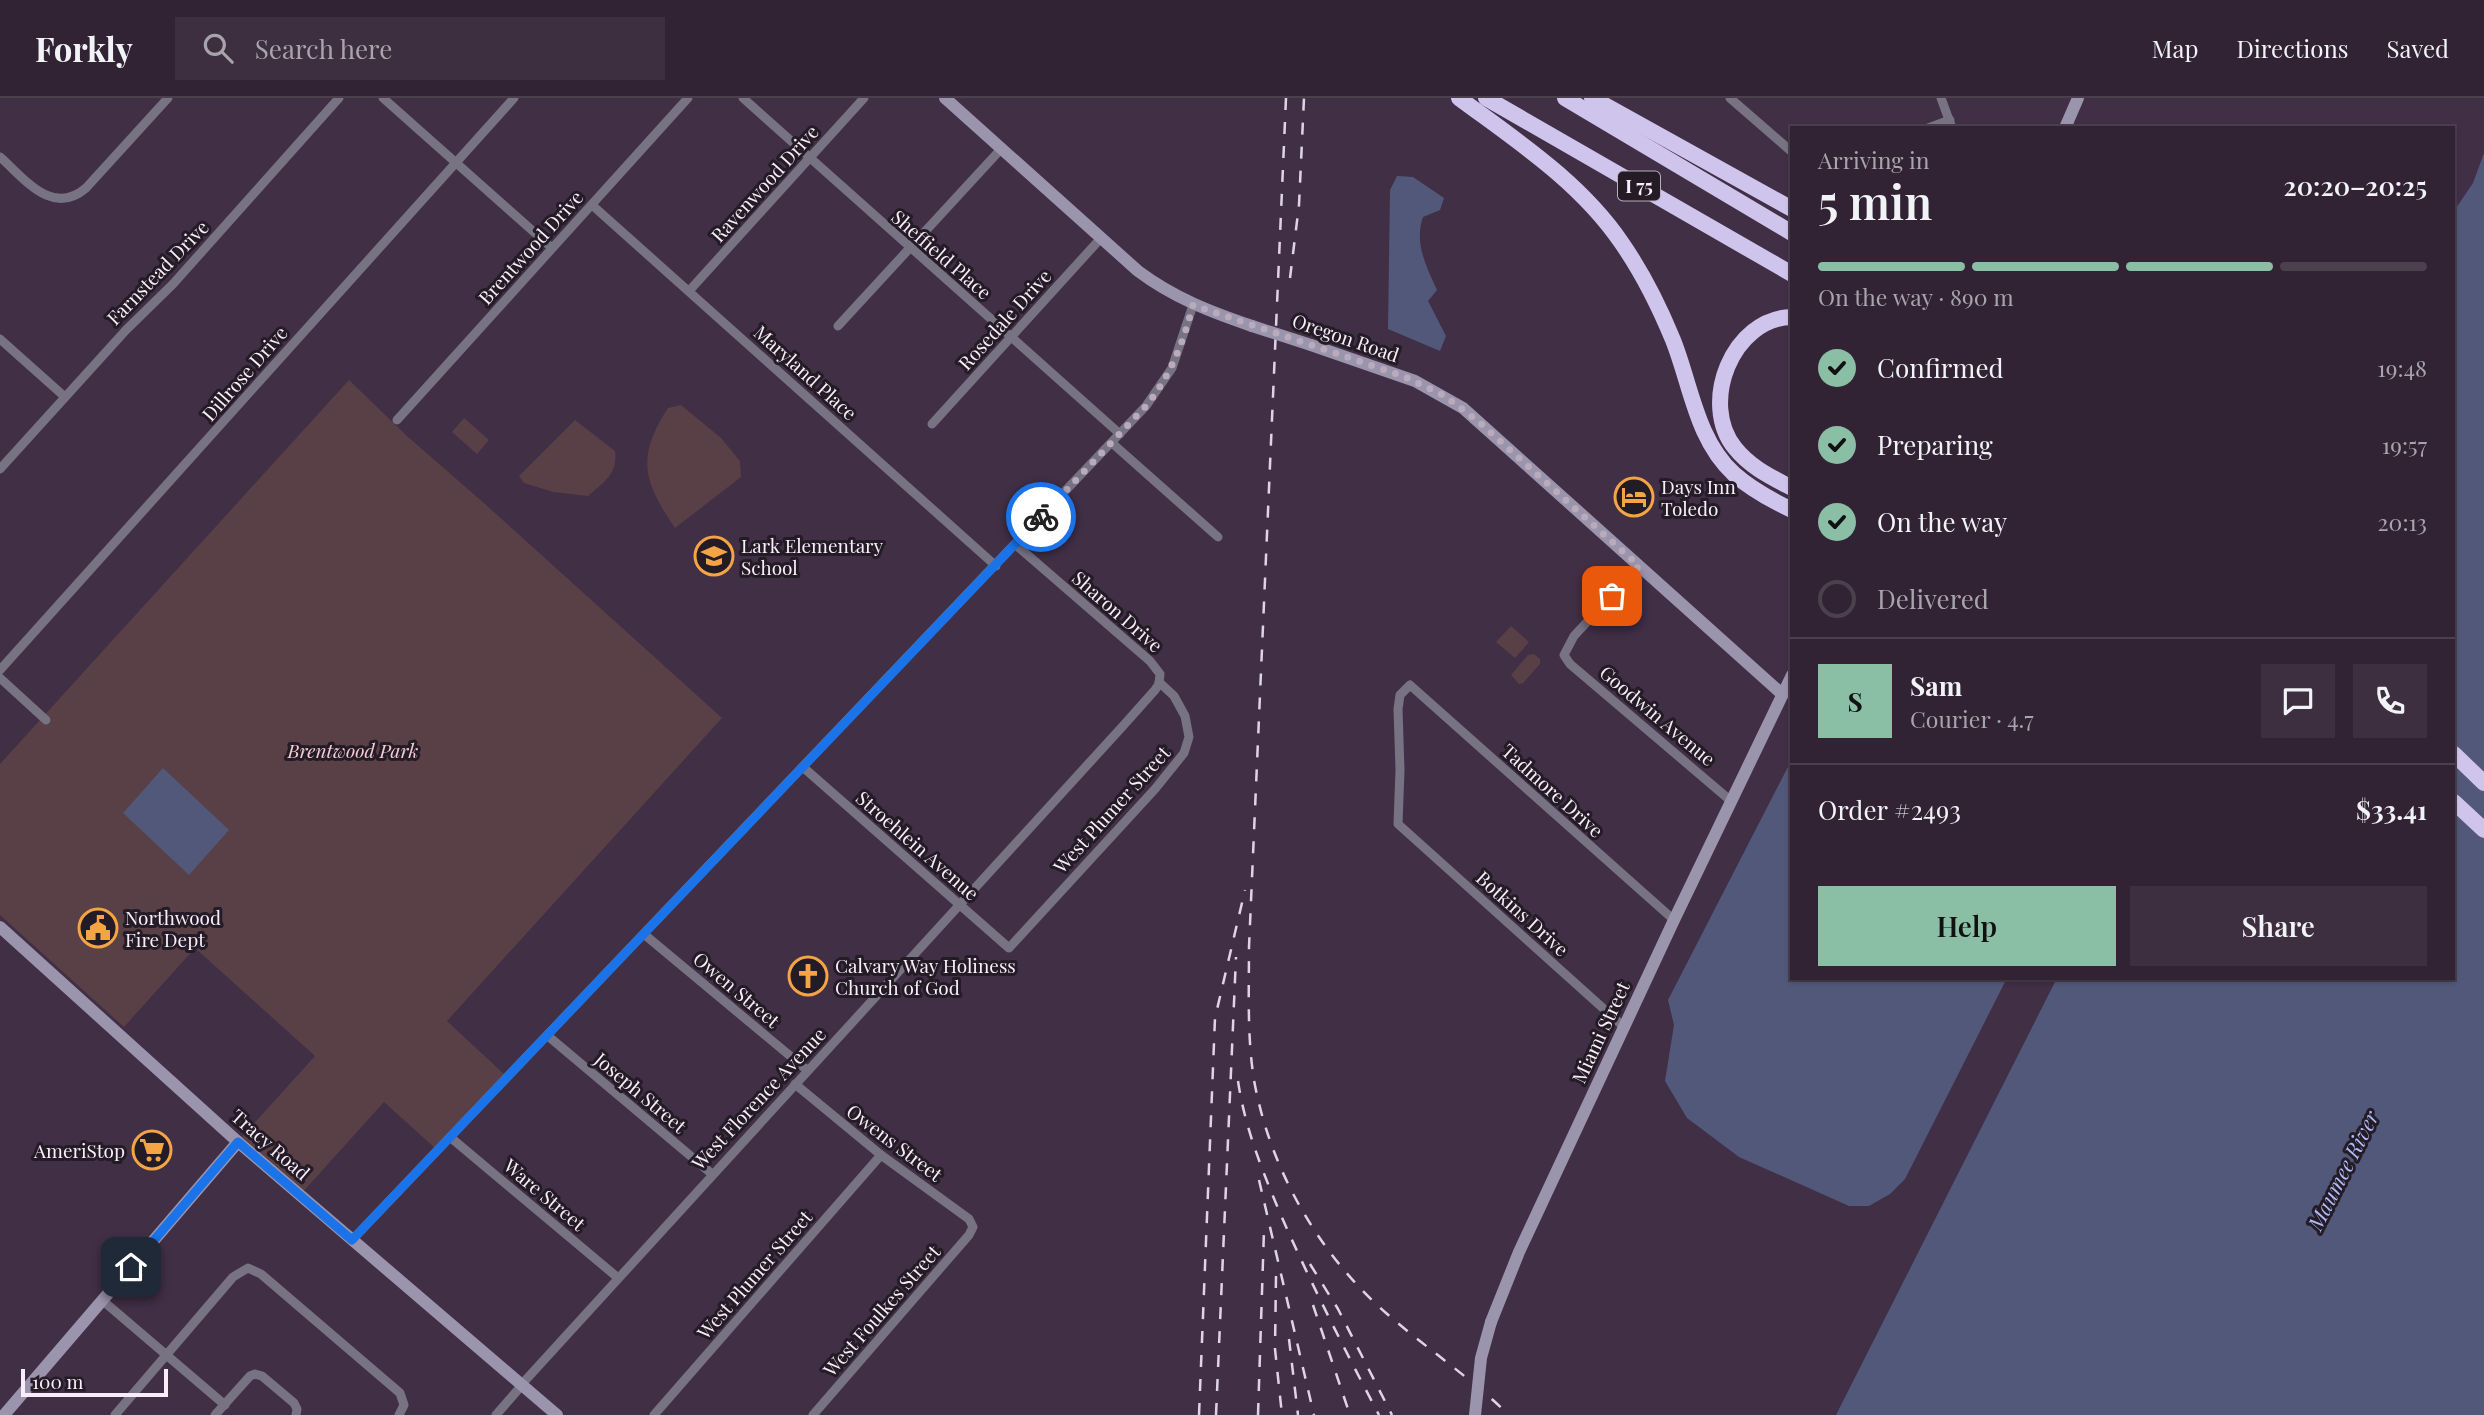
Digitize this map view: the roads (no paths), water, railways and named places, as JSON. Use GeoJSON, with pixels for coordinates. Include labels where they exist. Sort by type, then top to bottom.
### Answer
{"type":"FeatureCollection","features":[{"type":"Feature","properties":{"kind":"highway"},"geometry":{"type":"LineString","coordinates":[[1459,98],[1580,191],[1611,228],[1648,286],[1673,341],[1698,419],[1708,441],[1732,472],[1752,488],[1790,509]]}},
{"type":"Feature","properties":{"kind":"highway","name":"I 75"},"geometry":{"type":"LineString","coordinates":[[1486,98],[1790,273]]}},
{"type":"Feature","properties":{"kind":"highway","name":"I 75"},"geometry":{"type":"LineString","coordinates":[[1565,98],[1790,232]]}},
{"type":"Feature","properties":{"kind":"highway"},"geometry":{"type":"LineString","coordinates":[[1592,98],[1790,208]]}},
{"type":"Feature","properties":{"kind":"highway"},"geometry":{"type":"LineString","coordinates":[[1790,317],[1784,317],[1756,330],[1738,347],[1728,364],[1721,387],[1721,413],[1727,436],[1735,448],[1768,475],[1790,487]]}},
{"type":"Feature","properties":{"kind":"highway"},"geometry":{"type":"LineString","coordinates":[[2455,754],[2484,783]]}},
{"type":"Feature","properties":{"kind":"highway"},"geometry":{"type":"LineString","coordinates":[[2455,803],[2484,830]]}},
{"type":"Feature","properties":{"kind":"street"},"geometry":{"type":"LineString","coordinates":[[0,157],[42,194],[66,198],[86,188],[168,98]]}},
{"type":"Feature","properties":{"kind":"street","name":"Farnstead Drive"},"geometry":{"type":"LineString","coordinates":[[0,469],[126,330],[173,284],[339,98]]}},
{"type":"Feature","properties":{"kind":"street"},"geometry":{"type":"LineString","coordinates":[[383,98],[552,248]]}},
{"type":"Feature","properties":{"kind":"street","name":"Dillrose Drive"},"geometry":{"type":"LineString","coordinates":[[0,670],[514,98]]}},
{"type":"Feature","properties":{"kind":"street","name":"Brentwood Drive"},"geometry":{"type":"LineString","coordinates":[[397,420],[688,98]]}},
{"type":"Feature","properties":{"kind":"street","name":"Sheffield Place"},"geometry":{"type":"LineString","coordinates":[[743,98],[1120,434]]}},
{"type":"Feature","properties":{"kind":"street","name":"Ravenwood Drive"},"geometry":{"type":"LineString","coordinates":[[689,291],[864,98]]}},
{"type":"Feature","properties":{"kind":"street","name":"Oregon Road"},"geometry":{"type":"LineString","coordinates":[[945,98],[1101,238],[1147,278],[1168,292],[1193,305],[1415,381],[1454,402],[1782,694]]}},
{"type":"Feature","properties":{"kind":"street"},"geometry":{"type":"LineString","coordinates":[[1730,98],[1790,150]]}},
{"type":"Feature","properties":{"kind":"street"},"geometry":{"type":"LineString","coordinates":[[1941,98],[1951,124]]}},
{"type":"Feature","properties":{"kind":"street"},"geometry":{"type":"LineString","coordinates":[[2065,126],[2078,98]]}},
{"type":"Feature","properties":{"kind":"street"},"geometry":{"type":"LineString","coordinates":[[838,326],[1001,149]]}},
{"type":"Feature","properties":{"kind":"street","name":"Maryland Place"},"geometry":{"type":"LineString","coordinates":[[592,205],[996,566]]}},
{"type":"Feature","properties":{"kind":"street","name":"Rosedale Drive"},"geometry":{"type":"LineString","coordinates":[[932,424],[1101,238]]}},
{"type":"Feature","properties":{"kind":"street"},"geometry":{"type":"LineString","coordinates":[[352,1240],[1146,406],[1167,378],[1180,350],[1193,305]]}},
{"type":"Feature","properties":{"kind":"street"},"geometry":{"type":"LineString","coordinates":[[0,339],[65,397]]}},
{"type":"Feature","properties":{"kind":"street"},"geometry":{"type":"LineString","coordinates":[[1112,443],[1218,537]]}},
{"type":"Feature","properties":{"kind":"street","name":"Sharon Drive"},"geometry":{"type":"LineString","coordinates":[[1016,545],[1150,661],[1157,668],[1160,681]]}},
{"type":"Feature","properties":{"kind":"street","name":"Goodwin Avenue"},"geometry":{"type":"LineString","coordinates":[[1639,566],[1574,636],[1563,655],[1731,801]]}},
{"type":"Feature","properties":{"kind":"street"},"geometry":{"type":"LineString","coordinates":[[0,678],[46,720]]}},
{"type":"Feature","properties":{"kind":"street","name":"Miami Street"},"geometry":{"type":"LineString","coordinates":[[1475,1415],[1481,1358],[1491,1322],[1519,1252],[1790,680]]}},
{"type":"Feature","properties":{"kind":"street","name":"West Florence Avenue"},"geometry":{"type":"LineString","coordinates":[[496,1415],[617,1278],[1122,727],[1160,681]]}},
{"type":"Feature","properties":{"kind":"street","name":"West Plumer Street"},"geometry":{"type":"LineString","coordinates":[[1009,948],[1155,789],[1184,753],[1189,737],[1185,716],[1174,696],[1160,681]]}},
{"type":"Feature","properties":{"kind":"street","name":"Botkins Drive"},"geometry":{"type":"LineString","coordinates":[[1410,685],[1400,695],[1398,709],[1398,824],[1624,1027]]}},
{"type":"Feature","properties":{"kind":"street","name":"Tadmore Drive"},"geometry":{"type":"LineString","coordinates":[[1410,685],[1674,920]]}},
{"type":"Feature","properties":{"kind":"street","name":"Stroehlein Avenue"},"geometry":{"type":"LineString","coordinates":[[804,768],[1009,948]]}},
{"type":"Feature","properties":{"kind":"street","name":"Tracy Road"},"geometry":{"type":"LineString","coordinates":[[0,927],[238,1142],[557,1415]]}},
{"type":"Feature","properties":{"kind":"street","name":"Owen Street"},"geometry":{"type":"LineString","coordinates":[[645,934],[807,1070]]}},
{"type":"Feature","properties":{"kind":"street","name":"Joseph Street"},"geometry":{"type":"LineString","coordinates":[[548,1036],[712,1174]]}},
{"type":"Feature","properties":{"kind":"street","name":"Owens Street"},"geometry":{"type":"LineString","coordinates":[[795,1083],[881,1156],[969,1219],[973,1227]]}},
{"type":"Feature","properties":{"kind":"street","name":"Ware Street"},"geometry":{"type":"LineString","coordinates":[[450,1137],[617,1278]]}},
{"type":"Feature","properties":{"kind":"street"},"geometry":{"type":"LineString","coordinates":[[4,1415],[238,1142]]}},
{"type":"Feature","properties":{"kind":"street","name":"West Plumer Street"},"geometry":{"type":"LineString","coordinates":[[654,1415],[881,1156]]}},
{"type":"Feature","properties":{"kind":"street","name":"West Foulkes Street"},"geometry":{"type":"LineString","coordinates":[[813,1415],[969,1235],[973,1227]]}},
{"type":"Feature","properties":{"kind":"street"},"geometry":{"type":"LineString","coordinates":[[115,1415],[233,1278],[243,1269],[252,1268],[400,1393],[404,1405],[399,1415]]}},
{"type":"Feature","properties":{"kind":"street"},"geometry":{"type":"LineString","coordinates":[[102,1300],[225,1405]]}},
{"type":"Feature","properties":{"kind":"street"},"geometry":{"type":"LineString","coordinates":[[215,1415],[250,1376],[255,1374],[262,1376],[294,1403],[296,1415]]}},
{"type":"Feature","properties":{"kind":"water","name":"Maumee River"},"geometry":{"type":"Polygon","coordinates":[[[2484,153],[2484,1415],[1836,1415],[2056,980],[2455,980],[2455,210],[2473,183],[2484,153]]]}},
{"type":"Feature","properties":{"kind":"water"},"geometry":{"type":"Polygon","coordinates":[[[1397,176],[1413,177],[1444,198],[1440,210],[1423,217],[1420,236],[1422,254],[1437,290],[1428,301],[1446,336],[1440,351],[1388,329],[1390,190],[1397,176]]]}},
{"type":"Feature","properties":{"kind":"water"},"geometry":{"type":"Polygon","coordinates":[[[1790,763],[1790,980],[2006,980],[1905,1179],[1890,1194],[1869,1206],[1849,1206],[1739,1157],[1687,1118],[1665,1081],[1674,1025],[1668,1000],[1790,763]]]}},
{"type":"Feature","properties":{"kind":"water"},"geometry":{"type":"Polygon","coordinates":[[[163,768],[229,830],[189,875],[123,813],[163,768]]]}},
{"type":"Feature","properties":{"kind":"railway"},"geometry":{"type":"LineString","coordinates":[[1286,98],[1249,947],[1249,1030],[1254,1080],[1261,1113],[1285,1177],[1300,1207],[1339,1264],[1386,1313],[1509,1415]]}},
{"type":"Feature","properties":{"kind":"railway"},"geometry":{"type":"LineString","coordinates":[[1290,278],[1299,205],[1304,98]]}},
{"type":"Feature","properties":{"kind":"railway"},"geometry":{"type":"LineString","coordinates":[[1199,1415],[1215,1018],[1245,890]]}},
{"type":"Feature","properties":{"kind":"railway"},"geometry":{"type":"LineString","coordinates":[[1216,1415],[1236,957]]}},
{"type":"Feature","properties":{"kind":"railway"},"geometry":{"type":"LineString","coordinates":[[1238,1081],[1250,1132],[1280,1213],[1315,1290],[1379,1415]]}},
{"type":"Feature","properties":{"kind":"railway"},"geometry":{"type":"LineString","coordinates":[[1259,1180],[1314,1415]]}},
{"type":"Feature","properties":{"kind":"railway"},"geometry":{"type":"LineString","coordinates":[[1258,1415],[1264,1230]]}},
{"type":"Feature","properties":{"kind":"railway"},"geometry":{"type":"LineString","coordinates":[[1310,1264],[1338,1309],[1392,1415]]}},
{"type":"Feature","properties":{"kind":"railway"},"geometry":{"type":"LineString","coordinates":[[1276,1276],[1275,1349],[1282,1415]]}},
{"type":"Feature","properties":{"kind":"railway"},"geometry":{"type":"LineString","coordinates":[[1313,1305],[1350,1415]]}},
{"type":"Feature","properties":{"kind":"railway"},"geometry":{"type":"LineString","coordinates":[[1289,1339],[1298,1415]]}},
{"type":"Feature","properties":{"kind":"place","name":"Days Inn Toledo"},"geometry":{"type":"Point","coordinates":[1634,497]}},
{"type":"Feature","properties":{"kind":"place","name":"Lark Elementary School"},"geometry":{"type":"Point","coordinates":[714,556]}},
{"type":"Feature","properties":{"kind":"place","name":"Northwood Fire Dept"},"geometry":{"type":"Point","coordinates":[98,928]}},
{"type":"Feature","properties":{"kind":"place","name":"Calvary Way Holiness Church of God"},"geometry":{"type":"Point","coordinates":[808,976]}},
{"type":"Feature","properties":{"kind":"place","name":"AmeriStop"},"geometry":{"type":"Point","coordinates":[152,1150]}},
{"type":"Feature","properties":{"kind":"park label","name":"Brentwood Park"},"geometry":{"type":"Point","coordinates":[353,750]}}]}
